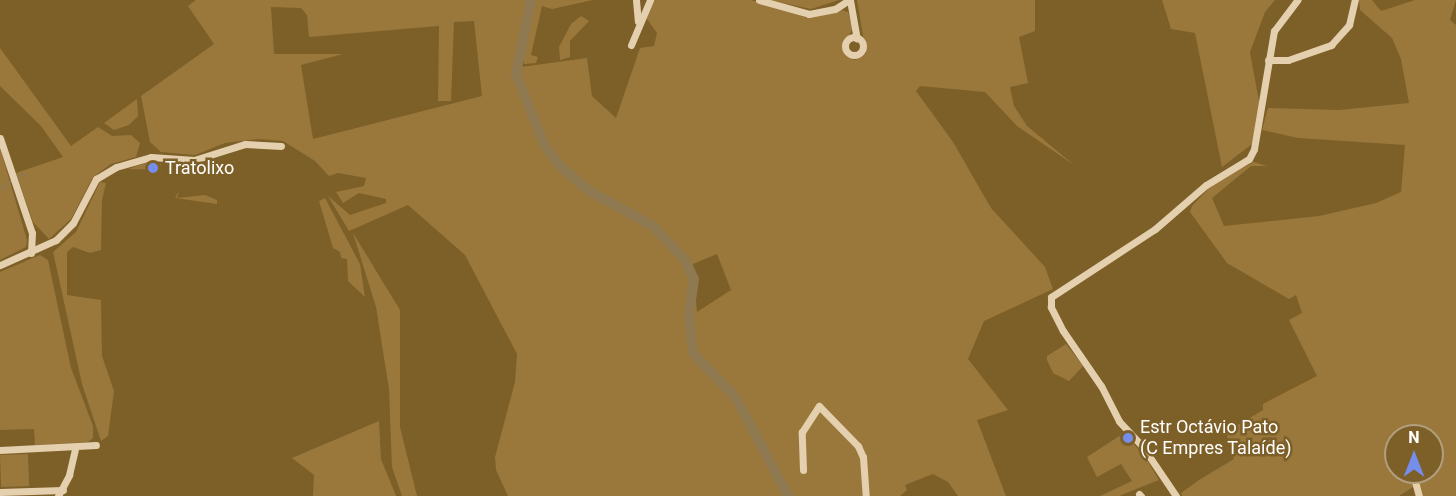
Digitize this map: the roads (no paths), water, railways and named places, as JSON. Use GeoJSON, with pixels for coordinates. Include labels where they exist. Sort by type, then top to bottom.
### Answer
{"type":"FeatureCollection","features":[{"type":"Feature","properties":{"kind":"street"},"geometry":{"type":"LineString","coordinates":[[636,0],[638,22]]}},
{"type":"Feature","properties":{"kind":"street"},"geometry":{"type":"LineString","coordinates":[[630,45],[638,22],[650,0]]}},
{"type":"Feature","properties":{"kind":"street"},"geometry":{"type":"LineString","coordinates":[[761,1],[809,14],[835,9],[850,0],[857,38]]}},
{"type":"Feature","properties":{"kind":"street"},"geometry":{"type":"LineString","coordinates":[[1176,496],[1143,447],[1119,422],[1050,303],[1051,297],[1155,229],[1206,185],[1249,159],[1254,149],[1268,60],[1280,19],[1298,0]]}},
{"type":"Feature","properties":{"kind":"street"},"geometry":{"type":"LineString","coordinates":[[1268,60],[1288,60],[1331,45],[1349,25],[1355,0]]}},
{"type":"Feature","properties":{"kind":"street"},"geometry":{"type":"LineString","coordinates":[[0,138],[32,233],[30,253]]}},
{"type":"Feature","properties":{"kind":"street"},"geometry":{"type":"LineString","coordinates":[[0,266],[46,247],[73,223],[100,175],[128,163],[156,157],[194,160],[236,146],[281,146]]}},
{"type":"Feature","properties":{"kind":"street"},"geometry":{"type":"LineString","coordinates":[[32,233],[46,247]]}},
{"type":"Feature","properties":{"kind":"street"},"geometry":{"type":"LineString","coordinates":[[803,470],[803,428],[819,406],[858,446],[863,457],[866,496]]}},
{"type":"Feature","properties":{"kind":"street"},"geometry":{"type":"LineString","coordinates":[[0,450],[75,448],[96,445]]}},
{"type":"Feature","properties":{"kind":"street"},"geometry":{"type":"LineString","coordinates":[[0,492],[60,493],[75,448]]}},
{"type":"Feature","properties":{"kind":"street"},"geometry":{"type":"LineString","coordinates":[[1410,496],[1419,495]]}},
{"type":"Feature","properties":{"kind":"waterway"},"geometry":{"type":"LineString","coordinates":[[531,0],[516,74],[544,144],[558,164],[588,190],[654,227],[685,260],[694,279],[689,314],[693,353],[736,398],[788,496]]}},
{"type":"Feature","properties":{"kind":"waterway"},"geometry":{"type":"LineString","coordinates":[[18,177],[25,174]]}},
{"type":"Feature","properties":{"kind":"waterway"},"geometry":{"type":"LineString","coordinates":[[0,190],[10,182]]}},
{"type":"Feature","properties":{"kind":"place","name":"Tratolixo"},"geometry":{"type":"Point","coordinates":[153,168]}},
{"type":"Feature","properties":{"kind":"place","name":"Estr Octávio Pato (C Empres Talaíde)"},"geometry":{"type":"Point","coordinates":[1128,438]}}]}
